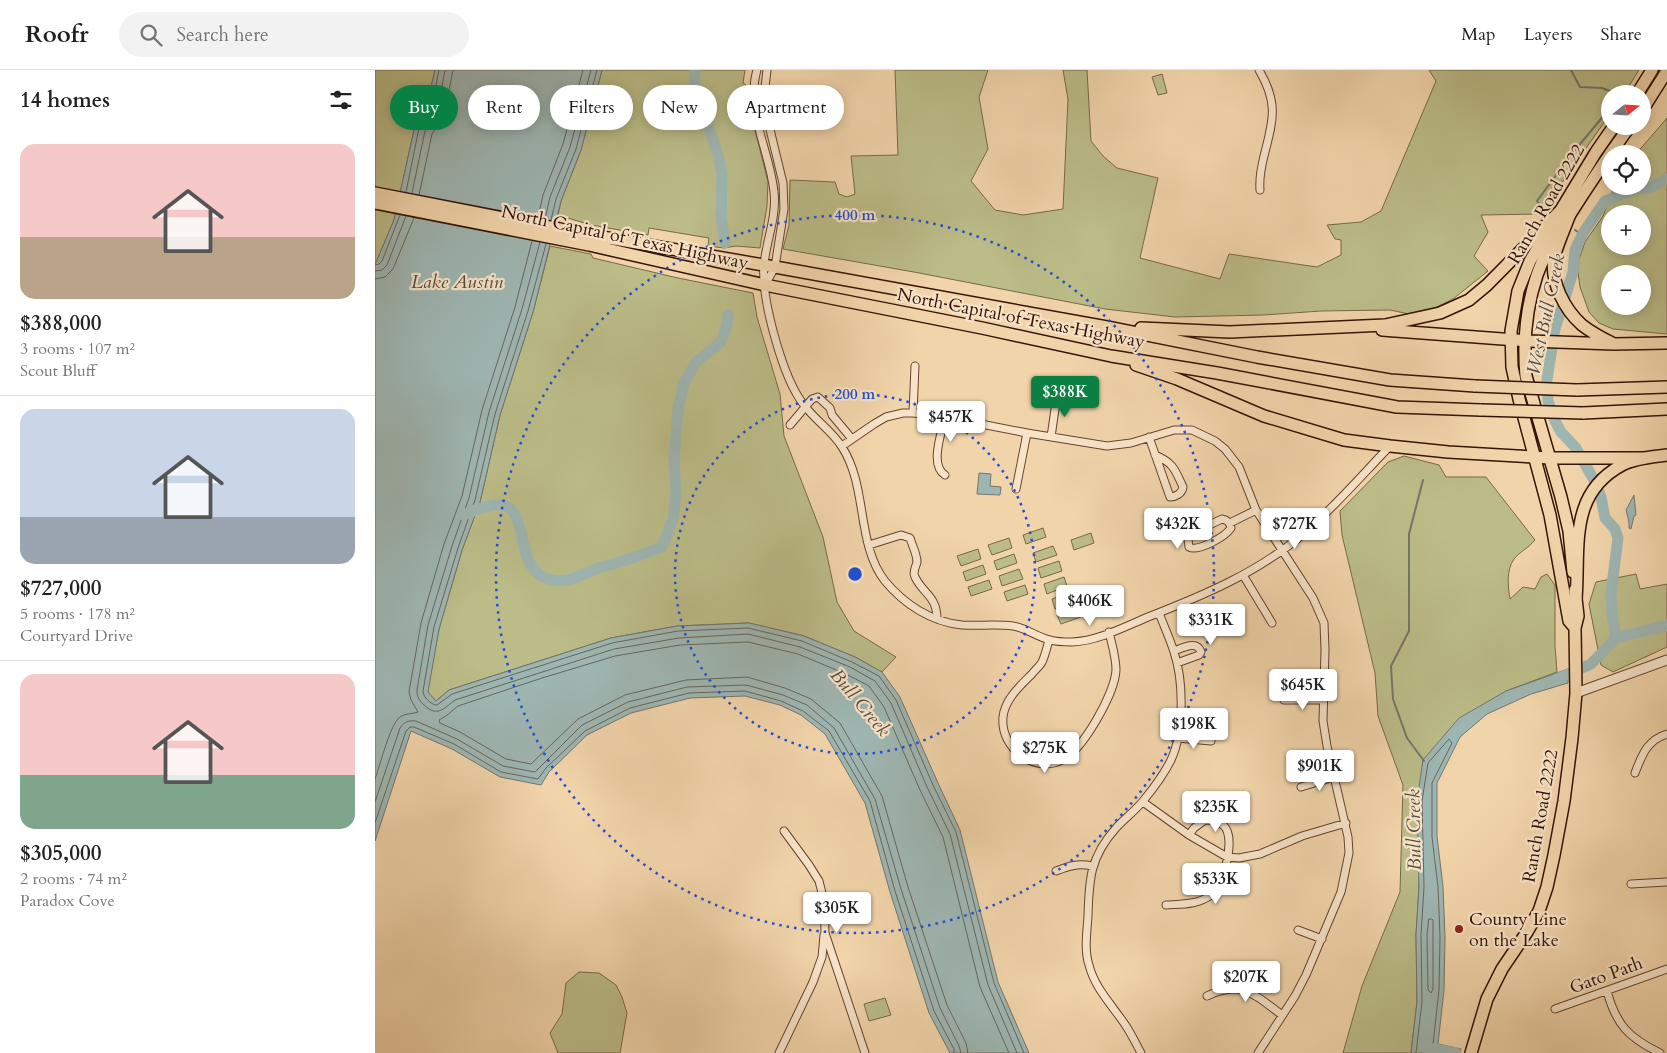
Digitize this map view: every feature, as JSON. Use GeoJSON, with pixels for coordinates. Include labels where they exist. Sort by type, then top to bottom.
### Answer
{"type":"FeatureCollection","features":[{"type":"Feature","properties":{"kind":"main road"},"geometry":{"type":"LineString","coordinates":[[1643,85],[1652,70]]}},
{"type":"Feature","properties":{"kind":"main road"},"geometry":{"type":"LineString","coordinates":[[1651,96],[1667,71]]}},
{"type":"Feature","properties":{"kind":"main road","name":"Ranch Road 2222"},"geometry":{"type":"LineString","coordinates":[[1471,1053],[1487,999],[1539,911],[1547,887],[1564,801],[1572,738],[1575,694],[1575,628],[1578,616],[1569,531],[1555,458],[1527,376],[1529,306],[1537,274],[1565,213],[1596,152],[1608,135]]}},
{"type":"Feature","properties":{"kind":"main road","name":"Ranch Road 2222"},"geometry":{"type":"LineString","coordinates":[[1575,628],[1569,620],[1555,537],[1519,400],[1512,367],[1511,340],[1518,291],[1530,261],[1601,166]]}},
{"type":"Feature","properties":{"kind":"main road","name":"North Capital of Texas Highway"},"geometry":{"type":"LineString","coordinates":[[375,194],[590,240],[765,285],[1111,356],[1217,373],[1397,407],[1583,413],[1667,409]]}},
{"type":"Feature","properties":{"kind":"main road","name":"North Capital of Texas Highway"},"geometry":{"type":"LineString","coordinates":[[375,203],[590,240],[769,266],[1107,327],[1257,358],[1390,380],[1577,390],[1667,387]]}},
{"type":"Feature","properties":{"kind":"main road"},"geometry":{"type":"LineString","coordinates":[[1565,213],[1554,258],[1557,283],[1561,296],[1574,317],[1589,329],[1614,344]]}},
{"type":"Feature","properties":{"kind":"main road"},"geometry":{"type":"LineString","coordinates":[[1107,327],[1230,332],[1385,326],[1410,321],[1440,313],[1469,300],[1565,213]]}},
{"type":"Feature","properties":{"kind":"main road"},"geometry":{"type":"LineString","coordinates":[[1341,327],[1527,341],[1614,344],[1667,343]]}},
{"type":"Feature","properties":{"kind":"main road"},"geometry":{"type":"LineString","coordinates":[[1111,356],[1177,379],[1263,416],[1344,440],[1448,452],[1555,458],[1643,458],[1667,455]]}},
{"type":"Feature","properties":{"kind":"main road"},"geometry":{"type":"LineString","coordinates":[[1576,599],[1579,527],[1586,501],[1601,481],[1611,473],[1623,464],[1643,458]]}},
{"type":"Feature","properties":{"kind":"street"},"geometry":{"type":"LineString","coordinates":[[755,85],[757,70]]}},
{"type":"Feature","properties":{"kind":"street"},"geometry":{"type":"LineString","coordinates":[[765,85],[767,70]]}},
{"type":"Feature","properties":{"kind":"street"},"geometry":{"type":"LineString","coordinates":[[1259,70],[1271,94],[1273,110],[1273,121],[1259,179],[1260,190]]}},
{"type":"Feature","properties":{"kind":"street"},"geometry":{"type":"LineString","coordinates":[[760,130],[775,195],[769,266],[765,285]]}},
{"type":"Feature","properties":{"kind":"street"},"geometry":{"type":"LineString","coordinates":[[770,130],[783,183],[785,209],[765,285],[766,302],[789,382],[805,408],[842,446],[858,486],[869,545],[876,566],[884,579],[914,608],[937,619],[959,625],[1014,626],[1049,640],[1083,641],[1159,613],[1223,586],[1243,575],[1301,536],[1318,521],[1390,446]]}},
{"type":"Feature","properties":{"kind":"street"},"geometry":{"type":"LineString","coordinates":[[913,413],[915,366]]}},
{"type":"Feature","properties":{"kind":"street"},"geometry":{"type":"LineString","coordinates":[[1051,437],[1057,396]]}},
{"type":"Feature","properties":{"kind":"street"},"geometry":{"type":"LineString","coordinates":[[790,425],[811,400],[818,397],[830,408],[831,415],[852,439]]}},
{"type":"Feature","properties":{"kind":"street"},"geometry":{"type":"LineString","coordinates":[[842,446],[874,424],[903,413],[913,413],[945,417],[1027,434],[1107,446],[1118,446],[1174,430],[1193,430],[1215,441],[1225,449],[1239,467],[1255,510],[1313,598],[1324,623],[1323,721],[1327,746],[1349,838],[1349,853],[1341,892],[1322,939],[1306,975],[1258,1053]]}},
{"type":"Feature","properties":{"kind":"street"},"geometry":{"type":"LineString","coordinates":[[945,417],[936,460],[940,472],[945,475]]}},
{"type":"Feature","properties":{"kind":"street"},"geometry":{"type":"LineString","coordinates":[[1016,489],[1027,434]]}},
{"type":"Feature","properties":{"kind":"street"},"geometry":{"type":"LineString","coordinates":[[1149,437],[1155,455],[1170,497],[1173,497],[1180,493],[1183,488],[1173,466],[1167,460],[1155,455]]}},
{"type":"Feature","properties":{"kind":"street"},"geometry":{"type":"LineString","coordinates":[[1230,523],[1255,510]]}},
{"type":"Feature","properties":{"kind":"street"},"geometry":{"type":"LineString","coordinates":[[1221,519],[1226,519],[1230,523],[1231,528],[1227,534],[1199,548],[1192,549],[1189,546],[1188,539],[1190,534],[1221,519]]}},
{"type":"Feature","properties":{"kind":"street"},"geometry":{"type":"LineString","coordinates":[[869,545],[901,535],[910,538],[917,562],[913,574],[933,600],[937,609],[937,619]]}},
{"type":"Feature","properties":{"kind":"street"},"geometry":{"type":"LineString","coordinates":[[1243,575],[1272,623]]}},
{"type":"Feature","properties":{"kind":"street"},"geometry":{"type":"LineString","coordinates":[[1141,1053],[1126,1026],[1100,990],[1088,964],[1088,906],[1092,866],[1096,856],[1116,828],[1143,802],[1171,760],[1178,738],[1180,718],[1177,663],[1159,613]]}},
{"type":"Feature","properties":{"kind":"street"},"geometry":{"type":"LineString","coordinates":[[1049,640],[1041,663],[1014,693],[1007,703],[1003,717],[1003,730],[1016,752],[1026,759],[1038,763],[1063,760],[1087,733],[1106,703],[1116,672],[1115,657],[1109,632]]}},
{"type":"Feature","properties":{"kind":"street"},"geometry":{"type":"LineString","coordinates":[[1174,651],[1193,645],[1200,648],[1201,652],[1199,655],[1177,663]]}},
{"type":"Feature","properties":{"kind":"street"},"geometry":{"type":"LineString","coordinates":[[1575,694],[1667,660]]}},
{"type":"Feature","properties":{"kind":"street"},"geometry":{"type":"LineString","coordinates":[[1284,700],[1323,700]]}},
{"type":"Feature","properties":{"kind":"street"},"geometry":{"type":"LineString","coordinates":[[1635,773],[1647,746],[1660,736],[1667,734]]}},
{"type":"Feature","properties":{"kind":"street"},"geometry":{"type":"LineString","coordinates":[[1178,738],[1211,741]]}},
{"type":"Feature","properties":{"kind":"street"},"geometry":{"type":"LineString","coordinates":[[1301,787],[1334,777]]}},
{"type":"Feature","properties":{"kind":"street"},"geometry":{"type":"LineString","coordinates":[[1143,802],[1189,835],[1227,857],[1239,858],[1260,854],[1302,836],[1346,823]]}},
{"type":"Feature","properties":{"kind":"street"},"geometry":{"type":"LineString","coordinates":[[1166,905],[1196,902],[1211,895],[1217,889],[1221,880],[1229,846],[1227,830],[1218,822],[1205,820],[1194,828],[1189,835]]}},
{"type":"Feature","properties":{"kind":"street"},"geometry":{"type":"LineString","coordinates":[[779,1053],[813,982],[822,957],[825,933],[825,901],[819,882],[809,865],[783,831]]}},
{"type":"Feature","properties":{"kind":"street"},"geometry":{"type":"LineString","coordinates":[[1056,871],[1067,866],[1081,864],[1092,866]]}},
{"type":"Feature","properties":{"kind":"street"},"geometry":{"type":"LineString","coordinates":[[1631,884],[1667,882]]}},
{"type":"Feature","properties":{"kind":"street"},"geometry":{"type":"LineString","coordinates":[[1298,930],[1322,939]]}},
{"type":"Feature","properties":{"kind":"street"},"geometry":{"type":"LineString","coordinates":[[825,933],[865,1053]]}},
{"type":"Feature","properties":{"kind":"street","name":"Gato Path"},"geometry":{"type":"LineString","coordinates":[[1555,1010],[1667,970]]}},
{"type":"Feature","properties":{"kind":"street"},"geometry":{"type":"LineString","coordinates":[[1207,996],[1219,990],[1243,989],[1283,1015]]}},
{"type":"Feature","properties":{"kind":"street"},"geometry":{"type":"LineString","coordinates":[[1607,991],[1617,1018],[1627,1032],[1642,1044],[1660,1053]]}},
{"type":"Feature","properties":{"kind":"green space"},"geometry":{"type":"Polygon","coordinates":[[[375,70],[435,70],[432,85],[390,85],[390,130],[414,130],[394,220],[375,265],[375,70]]]}},
{"type":"Feature","properties":{"kind":"green space"},"geometry":{"type":"Polygon","coordinates":[[[602,70],[745,70],[743,83],[746,85],[727,85],[727,130],[755,130],[768,182],[767,206],[760,248],[708,246],[709,238],[649,228],[648,235],[591,225],[558,215],[561,201],[581,150],[586,130],[633,130],[633,85],[598,85],[602,70]]]}},
{"type":"Feature","properties":{"kind":"green space"},"geometry":{"type":"Polygon","coordinates":[[[895,70],[988,70],[979,97],[988,149],[971,181],[995,210],[1023,215],[1063,209],[1068,99],[1063,70],[1087,70],[1091,141],[1103,156],[1117,168],[1158,178],[1140,258],[1220,279],[1229,254],[1317,267],[1341,255],[1341,240],[1335,239],[1327,225],[1361,222],[1381,211],[1436,81],[1429,70],[1639,70],[1630,85],[1601,85],[1601,127],[1540,214],[1481,215],[1488,232],[1474,256],[1488,271],[1453,299],[1437,307],[1409,314],[1390,310],[1175,317],[1105,309],[783,249],[789,225],[790,180],[835,182],[839,194],[847,197],[855,194],[851,156],[898,155],[895,70]]]}},
{"type":"Feature","properties":{"kind":"green space"},"geometry":{"type":"Polygon","coordinates":[[[1162,74],[1167,93],[1158,95],[1152,77],[1162,74]]]}},
{"type":"Feature","properties":{"kind":"green space"},"geometry":{"type":"Polygon","coordinates":[[[1667,118],[1667,334],[1613,329],[1599,323],[1589,312],[1580,287],[1577,265],[1585,242],[1601,219],[1601,255],[1651,255],[1651,205],[1607,205],[1611,195],[1651,195],[1651,145],[1644,145],[1667,118]]]}},
{"type":"Feature","properties":{"kind":"green space"},"geometry":{"type":"Polygon","coordinates":[[[550,246],[591,254],[593,258],[678,278],[753,293],[757,317],[780,394],[784,436],[823,537],[837,602],[854,631],[896,657],[882,672],[855,657],[804,636],[749,623],[677,626],[611,638],[449,690],[436,701],[427,692],[439,629],[462,550],[480,502],[500,415],[533,312],[550,246]]]}},
{"type":"Feature","properties":{"kind":"green space"},"geometry":{"type":"Polygon","coordinates":[[[1404,456],[1439,465],[1446,477],[1486,477],[1535,540],[1511,563],[1508,579],[1510,599],[1523,587],[1535,589],[1541,577],[1547,574],[1555,585],[1557,672],[1506,691],[1423,760],[1416,935],[1417,1002],[1411,1053],[1343,1053],[1362,986],[1400,892],[1403,785],[1378,716],[1375,673],[1342,535],[1340,511],[1388,462],[1404,456]]]}},
{"type":"Feature","properties":{"kind":"green space"},"geometry":{"type":"Polygon","coordinates":[[[1043,528],[1046,537],[1026,544],[1023,535],[1043,528]]]}},
{"type":"Feature","properties":{"kind":"green space"},"geometry":{"type":"Polygon","coordinates":[[[1091,533],[1094,543],[1074,550],[1071,540],[1091,533]]]}},
{"type":"Feature","properties":{"kind":"green space"},"geometry":{"type":"Polygon","coordinates":[[[1009,538],[1012,548],[992,555],[988,545],[1009,538]]]}},
{"type":"Feature","properties":{"kind":"green space"},"geometry":{"type":"Polygon","coordinates":[[[1053,546],[1057,555],[1036,562],[1033,553],[1053,546]]]}},
{"type":"Feature","properties":{"kind":"green space"},"geometry":{"type":"Polygon","coordinates":[[[978,549],[981,559],[961,566],[957,556],[978,549]]]}},
{"type":"Feature","properties":{"kind":"green space"},"geometry":{"type":"Polygon","coordinates":[[[1014,554],[1017,563],[997,570],[994,561],[1014,554]]]}},
{"type":"Feature","properties":{"kind":"green space"},"geometry":{"type":"Polygon","coordinates":[[[1059,561],[1062,571],[1041,578],[1038,568],[1059,561]]]}},
{"type":"Feature","properties":{"kind":"green space"},"geometry":{"type":"Polygon","coordinates":[[[983,565],[986,574],[966,581],[963,572],[983,565]]]}},
{"type":"Feature","properties":{"kind":"green space"},"geometry":{"type":"Polygon","coordinates":[[[1019,569],[1023,579],[1002,586],[999,576],[1019,569]]]}},
{"type":"Feature","properties":{"kind":"green space"},"geometry":{"type":"Polygon","coordinates":[[[1636,574],[1640,589],[1667,584],[1667,647],[1613,672],[1601,665],[1589,604],[1596,582],[1636,574]]]}},
{"type":"Feature","properties":{"kind":"green space"},"geometry":{"type":"Polygon","coordinates":[[[1064,577],[1067,586],[1047,594],[1044,584],[1064,577]]]}},
{"type":"Feature","properties":{"kind":"green space"},"geometry":{"type":"Polygon","coordinates":[[[989,580],[992,589],[971,596],[968,587],[989,580]]]}},
{"type":"Feature","properties":{"kind":"green space"},"geometry":{"type":"Polygon","coordinates":[[[1025,585],[1028,594],[1007,601],[1004,592],[1025,585]]]}},
{"type":"Feature","properties":{"kind":"green space"},"geometry":{"type":"Polygon","coordinates":[[[1072,592],[1075,602],[1055,609],[1052,599],[1072,592]]]}},
{"type":"Feature","properties":{"kind":"green space"},"geometry":{"type":"Polygon","coordinates":[[[1078,608],[1081,617],[1061,624],[1057,615],[1078,608]]]}},
{"type":"Feature","properties":{"kind":"green space"},"geometry":{"type":"Polygon","coordinates":[[[579,972],[599,973],[616,985],[627,1013],[620,1053],[558,1053],[550,1033],[562,1014],[566,983],[579,972]]]}},
{"type":"Feature","properties":{"kind":"green space"},"geometry":{"type":"Polygon","coordinates":[[[885,998],[891,1015],[869,1021],[864,1004],[885,998]]]}},
{"type":"Feature","properties":{"kind":"green space"},"geometry":{"type":"Polygon","coordinates":[[[1438,1044],[1461,1049],[1460,1053],[1437,1053],[1438,1044]]]}},
{"type":"Feature","properties":{"kind":"water","name":"Lake Austin"},"geometry":{"type":"Polygon","coordinates":[[[435,70],[602,70],[598,85],[550,85],[550,130],[586,130],[581,150],[561,201],[533,312],[500,415],[480,502],[462,550],[439,629],[428,692],[436,701],[449,690],[611,638],[677,626],[749,623],[804,636],[855,657],[882,672],[900,697],[960,830],[998,982],[1029,1053],[950,1053],[929,1013],[890,892],[865,803],[825,734],[801,715],[780,705],[745,696],[690,698],[631,713],[587,735],[549,772],[541,785],[500,777],[452,749],[411,731],[375,841],[375,265],[394,220],[414,130],[458,130],[458,85],[432,85],[435,70]]]}},
{"type":"Feature","properties":{"kind":"water"},"geometry":{"type":"Polygon","coordinates":[[[979,473],[991,474],[990,486],[1001,487],[1000,495],[977,494],[979,473]]]}},
{"type":"Feature","properties":{"kind":"water"},"geometry":{"type":"Polygon","coordinates":[[[1634,495],[1636,515],[1634,516],[1631,529],[1629,528],[1626,510],[1634,495]]]}},
{"type":"Feature","properties":{"kind":"water"},"geometry":{"type":"Polygon","coordinates":[[[1568,669],[1568,683],[1531,694],[1487,714],[1460,737],[1437,783],[1437,836],[1443,887],[1445,937],[1444,990],[1437,1053],[1411,1053],[1417,1002],[1416,935],[1419,886],[1417,801],[1423,760],[1459,718],[1506,691],[1568,669]]]}},
{"type":"Feature","properties":{"kind":"waterway"},"geometry":{"type":"LineString","coordinates":[[695,70],[695,89],[718,155],[722,174],[721,217],[725,243]]}},
{"type":"Feature","properties":{"kind":"waterway"},"geometry":{"type":"LineString","coordinates":[[1571,70],[1580,87],[1601,88]]}},
{"type":"Feature","properties":{"kind":"waterway"},"geometry":{"type":"LineString","coordinates":[[1541,206],[1537,201],[1601,119]]}},
{"type":"Feature","properties":{"kind":"waterway","name":"West Bull Creek"},"geometry":{"type":"LineString","coordinates":[[1616,638],[1611,593],[1618,538],[1615,529],[1605,518],[1601,497],[1595,482],[1576,448],[1561,432],[1555,421],[1548,401],[1547,380],[1555,329],[1573,272],[1575,250],[1583,233],[1605,201],[1638,188],[1649,188],[1667,179]]}},
{"type":"Feature","properties":{"kind":"waterway"},"geometry":{"type":"LineString","coordinates":[[1575,230],[1582,235]]}},
{"type":"Feature","properties":{"kind":"waterway"},"geometry":{"type":"LineString","coordinates":[[463,515],[493,505],[503,505],[512,510],[517,519],[526,555],[531,566],[540,575],[558,581],[569,580],[662,547],[673,519],[676,494],[674,459],[678,409],[684,383],[696,362],[721,342],[727,325],[728,315]]}},
{"type":"Feature","properties":{"kind":"waterway"},"geometry":{"type":"LineString","coordinates":[[1423,480],[1409,534],[1409,631],[1391,666],[1393,699],[1407,738],[1424,761]]}},
{"type":"Feature","properties":{"kind":"waterway","name":"Bull Creek"},"geometry":{"type":"LineString","coordinates":[[1555,680],[1591,664],[1616,638],[1667,625]]}},
{"type":"Feature","properties":{"kind":"waterway"},"geometry":{"type":"LineString","coordinates":[[1424,1047],[1456,1053]]}},
{"type":"Feature","properties":{"kind":"place","name":"County Line on the Lake"},"geometry":{"type":"Point","coordinates":[1459,929]}}]}
